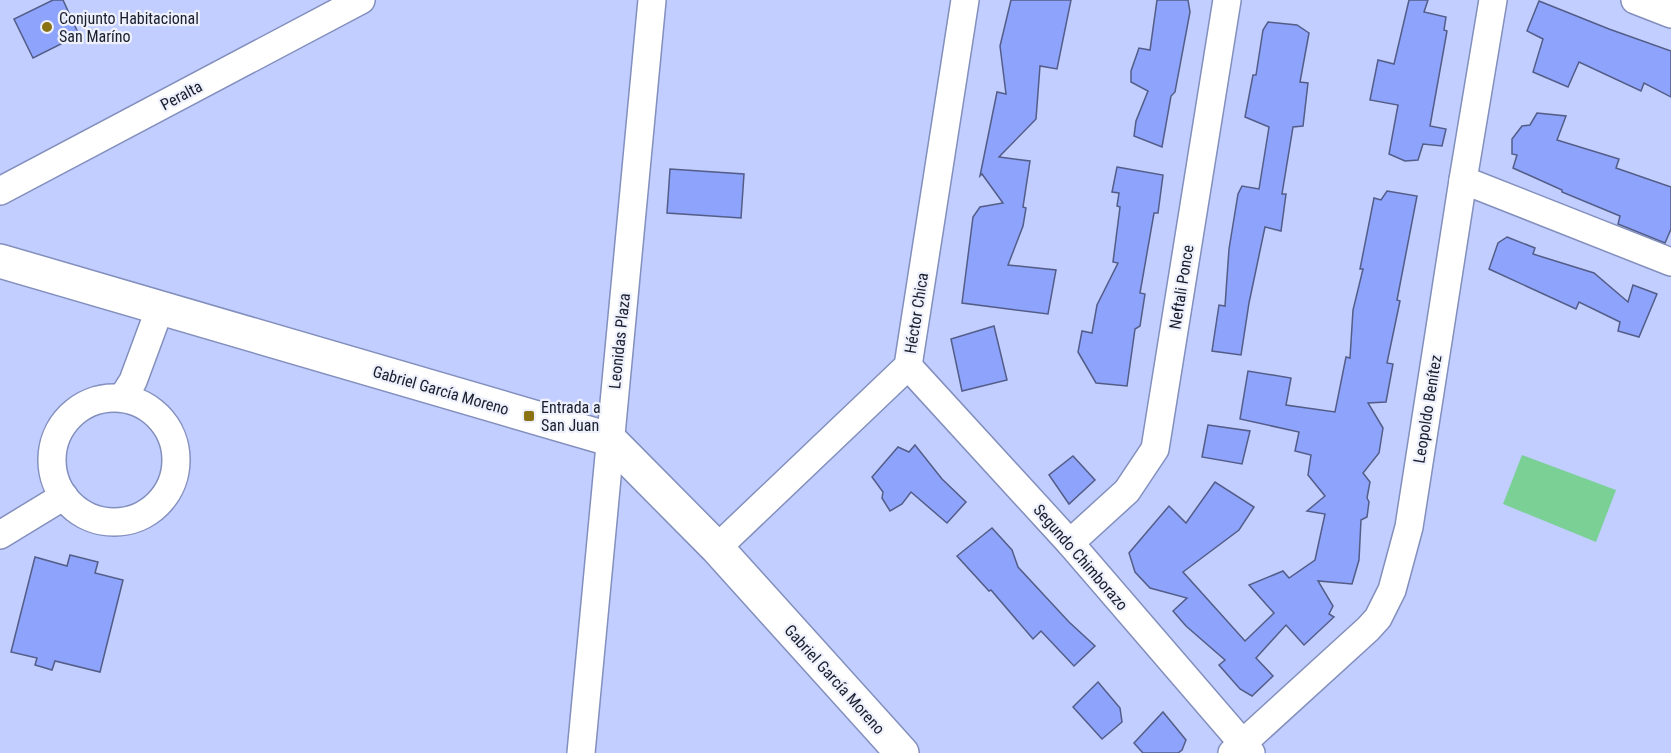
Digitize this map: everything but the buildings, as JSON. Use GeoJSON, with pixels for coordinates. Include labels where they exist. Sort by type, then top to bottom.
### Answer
{"type":"FeatureCollection","features":[{"type":"Feature","properties":{"kind":"street","name":"Peralta"},"geometry":{"type":"LineString","coordinates":[[0,190],[361,0]]}},
{"type":"Feature","properties":{"kind":"street","name":"Leonidas Plaza"},"geometry":{"type":"LineString","coordinates":[[581,753],[652,0]]}},
{"type":"Feature","properties":{"kind":"street","name":"Héctor Chica"},"geometry":{"type":"LineString","coordinates":[[717,548],[908,366],[965,0]]}},
{"type":"Feature","properties":{"kind":"street","name":"Neftali Ponce"},"geometry":{"type":"LineString","coordinates":[[1070,543],[1127,491],[1155,448],[1227,0]]}},
{"type":"Feature","properties":{"kind":"street","name":"Leopoldo Benítez"},"geometry":{"type":"LineString","coordinates":[[1242,750],[1368,629],[1378,618],[1392,590],[1409,527],[1463,180],[1494,0]]}},
{"type":"Feature","properties":{"kind":"street"},"geometry":{"type":"LineString","coordinates":[[1635,0],[1671,14]]}},
{"type":"Feature","properties":{"kind":"street"},"geometry":{"type":"LineString","coordinates":[[1463,180],[1671,262]]}},
{"type":"Feature","properties":{"kind":"street","name":"Gabriel García Moreno"},"geometry":{"type":"LineString","coordinates":[[0,261],[609,439],[717,548],[902,753]]}},
{"type":"Feature","properties":{"kind":"street"},"geometry":{"type":"LineString","coordinates":[[123,397],[133,381],[160,308]]}},
{"type":"Feature","properties":{"kind":"street","name":"Segundo Chimborazo"},"geometry":{"type":"LineString","coordinates":[[908,366],[1070,543],[1242,750]]}},
{"type":"Feature","properties":{"kind":"street"},"geometry":{"type":"LineString","coordinates":[[123,397],[144,404],[162,418],[173,438],[177,460],[173,482],[161,501],[144,515],[123,522],[100,521],[80,512],[64,496],[55,480],[52,462],[55,440],[65,421],[81,406],[101,398],[123,397]]}},
{"type":"Feature","properties":{"kind":"street"},"geometry":{"type":"LineString","coordinates":[[0,535],[64,496]]}},
{"type":"Feature","properties":{"kind":"green space"},"geometry":{"type":"Polygon","coordinates":[[[1522,455],[1616,490],[1596,542],[1503,504],[1522,455]]]}},
{"type":"Feature","properties":{"kind":"place","name":"Conjunto Habitacional San Maríno"},"geometry":{"type":"Point","coordinates":[47,27]}},
{"type":"Feature","properties":{"kind":"place","name":"Entrada a San Juan"},"geometry":{"type":"Point","coordinates":[529,416]}}]}
